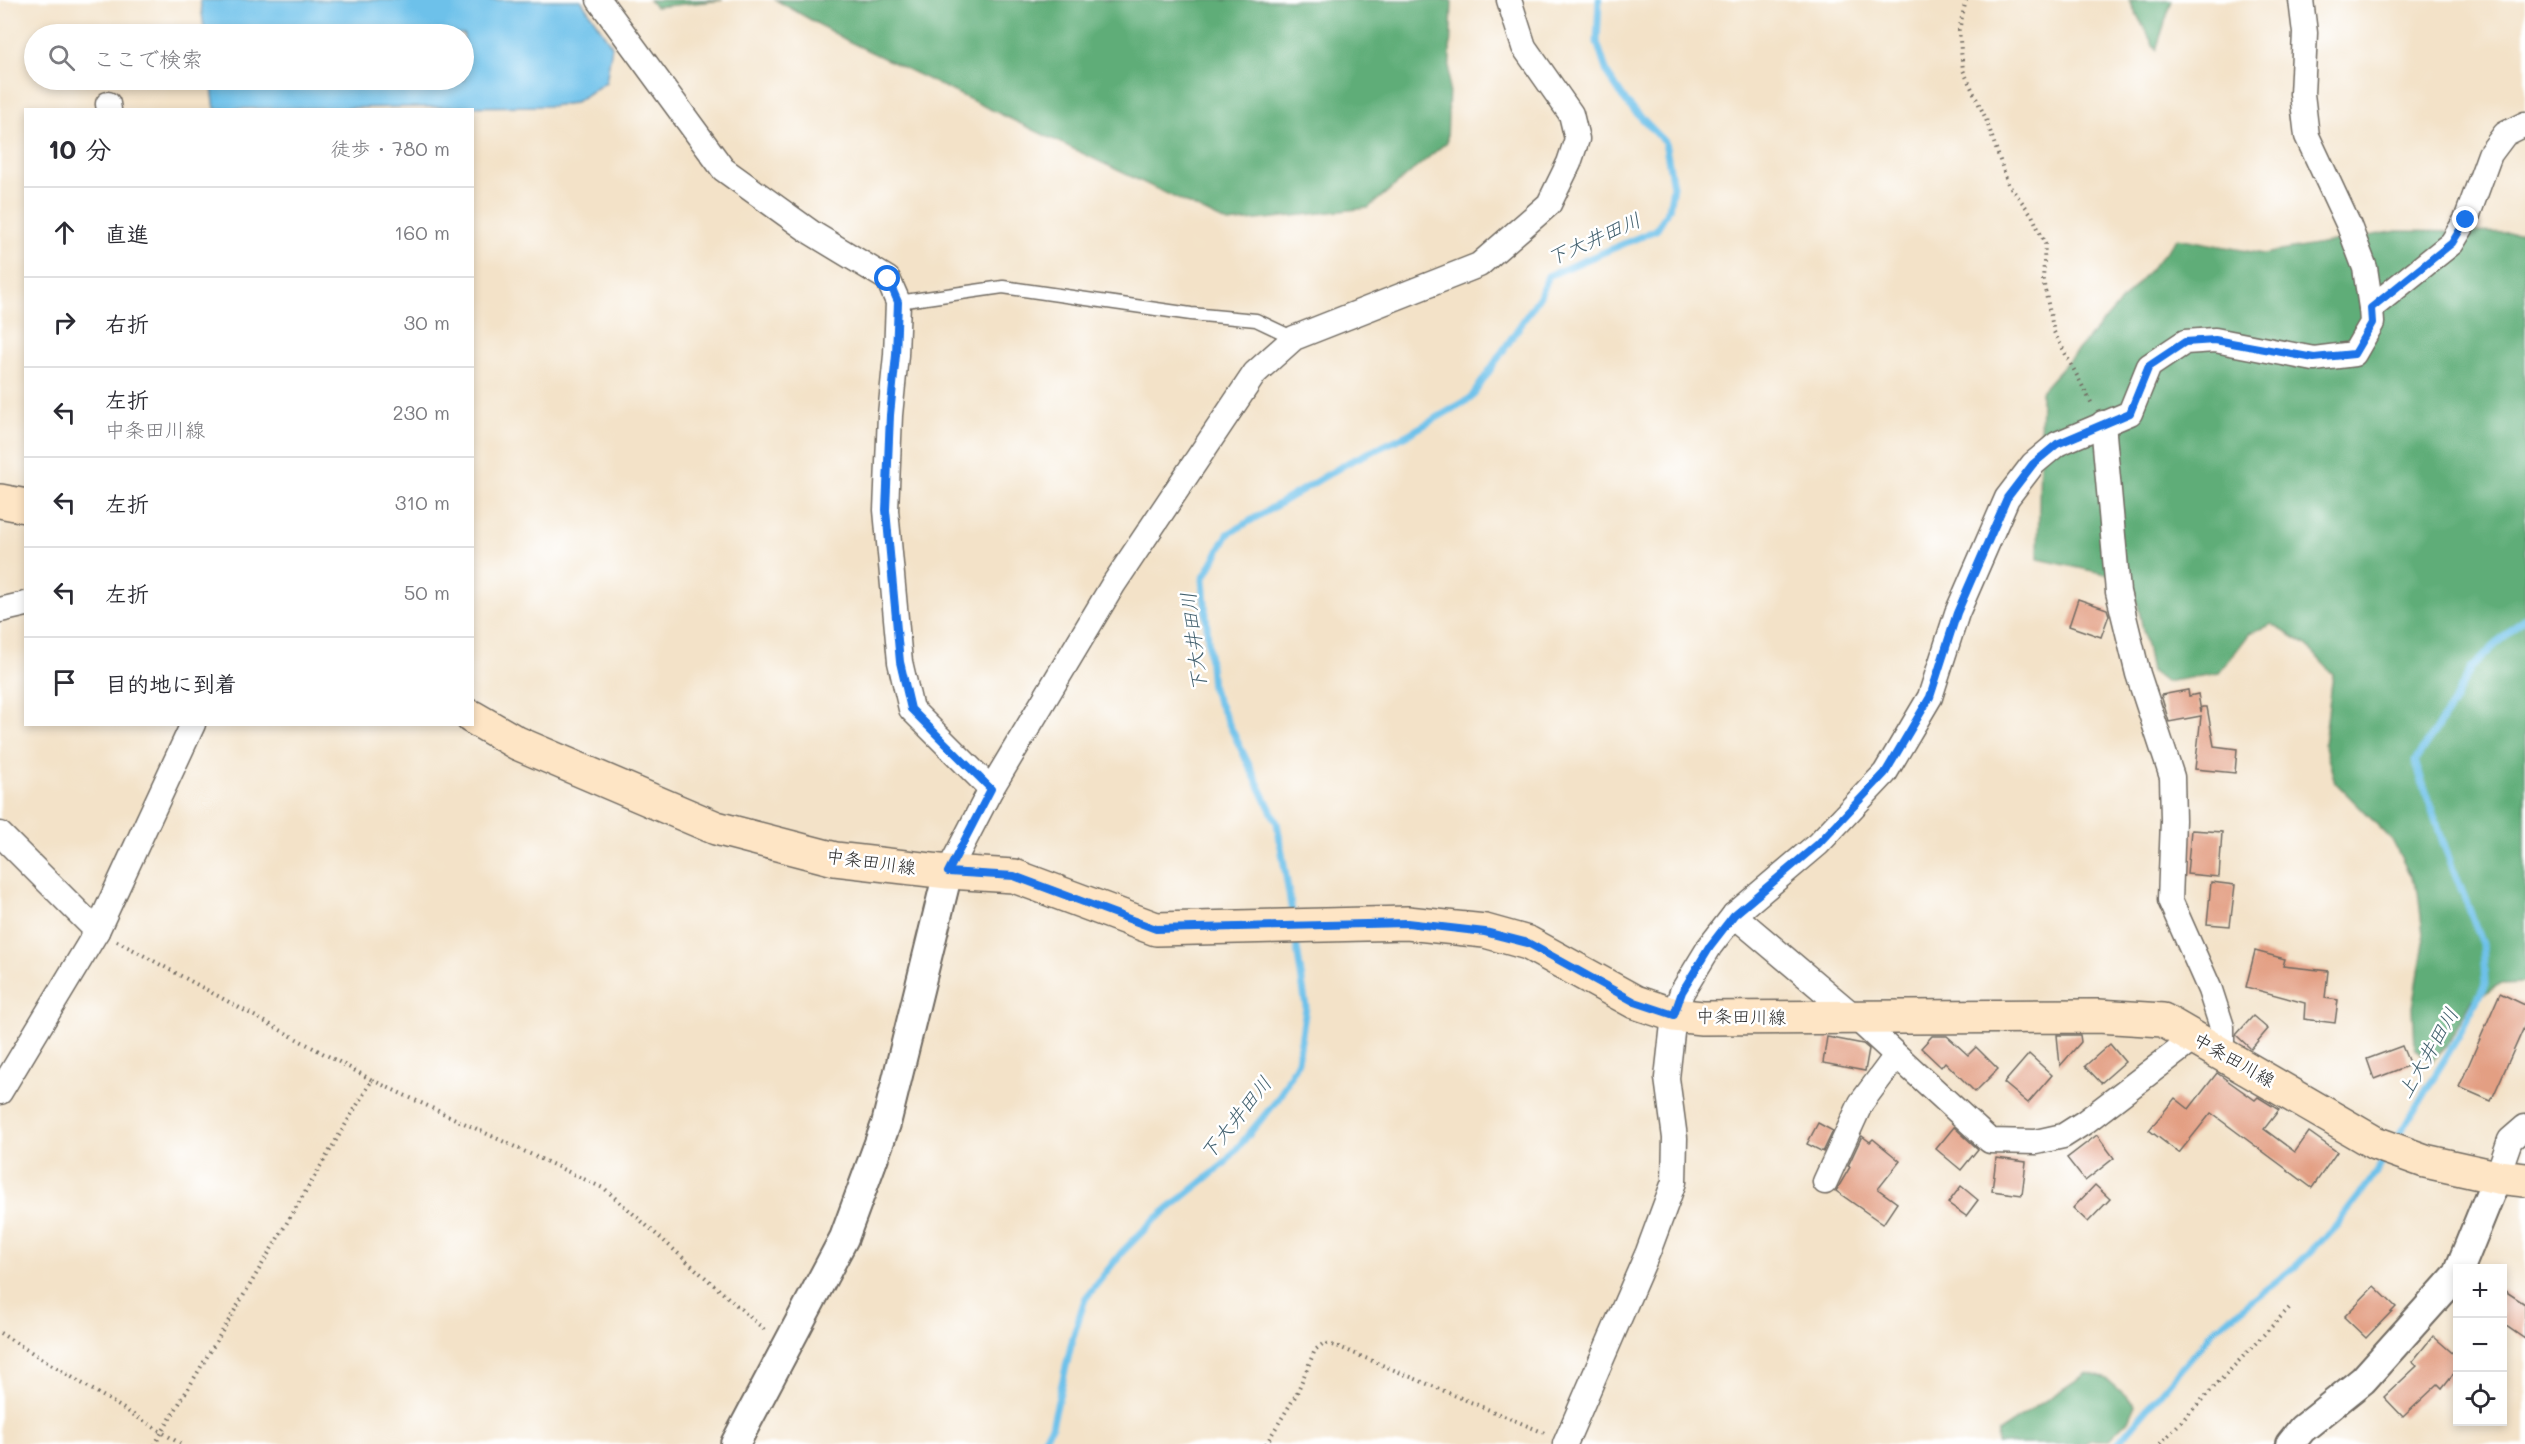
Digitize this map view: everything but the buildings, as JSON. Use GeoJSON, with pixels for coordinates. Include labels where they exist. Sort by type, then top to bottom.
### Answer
{"type":"FeatureCollection","features":[{"type":"Feature","properties":{"kind":"main road"},"geometry":{"type":"LineString","coordinates":[[0,501],[24,506]]}},
{"type":"Feature","properties":{"kind":"main road","name":"中条田川線"},"geometry":{"type":"LineString","coordinates":[[474,718],[517,742],[716,828],[835,859],[948,872],[1014,876],[1156,929],[1407,923],[1485,932],[1528,943],[1635,1002],[1674,1015],[1702,1018],[2098,1016],[2163,1020],[2375,1143],[2425,1161],[2511,1178]]}},
{"type":"Feature","properties":{"kind":"street"},"geometry":{"type":"LineString","coordinates":[[599,0],[723,170],[812,233],[888,279],[898,302],[886,510],[900,662],[911,709],[991,789]]}},
{"type":"Feature","properties":{"kind":"street"},"geometry":{"type":"LineString","coordinates":[[735,1444],[844,1238],[886,1124],[948,872],[991,789],[1113,585],[1255,373],[1294,338],[1479,265],[1548,204],[1569,163],[1577,139],[1570,114],[1524,47],[1509,0]]}},
{"type":"Feature","properties":{"kind":"street"},"geometry":{"type":"LineString","coordinates":[[1566,1443],[1643,1263],[1674,1182],[1675,1138],[1667,1078],[1674,1015],[1682,992],[1704,956],[1734,915],[1818,844],[1885,773],[1930,697],[1957,613],[2007,498],[2033,464],[2057,444],[2130,413],[2149,366],[2185,342],[2215,340],[2314,358],[2354,354],[2372,323],[2365,268],[2307,136],[2302,94],[2305,33],[2301,0]]}},
{"type":"Feature","properties":{"kind":"street"},"geometry":{"type":"LineString","coordinates":[[2371,308],[2452,243],[2466,220],[2490,154],[2505,134],[2525,124]]}},
{"type":"Feature","properties":{"kind":"street"},"geometry":{"type":"LineString","coordinates":[[1734,915],[1856,1018],[1990,1142],[2036,1142],[2063,1136],[2209,1045],[2222,1027],[2210,990],[2170,900],[2172,777],[2138,674],[2118,592],[2103,423]]}},
{"type":"Feature","properties":{"kind":"street"},"geometry":{"type":"LineString","coordinates":[[0,610],[24,604]]}},
{"type":"Feature","properties":{"kind":"street"},"geometry":{"type":"LineString","coordinates":[[0,1092],[98,931],[193,726]]}},
{"type":"Feature","properties":{"kind":"street"},"geometry":{"type":"LineString","coordinates":[[0,834],[98,931]]}},
{"type":"Feature","properties":{"kind":"street"},"geometry":{"type":"LineString","coordinates":[[1826,1182],[1862,1103],[1896,1056]]}},
{"type":"Feature","properties":{"kind":"street"},"geometry":{"type":"LineString","coordinates":[[2463,1264],[2511,1178],[2510,1140],[2525,1127]]}},
{"type":"Feature","properties":{"kind":"street"},"geometry":{"type":"LineString","coordinates":[[2290,1444],[2302,1429],[2363,1380],[2453,1279]]}},
{"type":"Feature","properties":{"kind":"lane"},"geometry":{"type":"LineString","coordinates":[[898,302],[1003,287],[1191,314],[1256,320],[1294,338]]}},
{"type":"Feature","properties":{"kind":"path"},"geometry":{"type":"LineString","coordinates":[[1966,0],[1959,30],[1963,70],[1986,119],[2008,184],[2032,216],[2044,244],[2043,280],[2054,332],[2103,423]]}},
{"type":"Feature","properties":{"kind":"path"},"geometry":{"type":"LineString","coordinates":[[98,931],[372,1080],[605,1189],[786,1348]]}},
{"type":"Feature","properties":{"kind":"path"},"geometry":{"type":"LineString","coordinates":[[155,1444],[372,1080]]}},
{"type":"Feature","properties":{"kind":"path"},"geometry":{"type":"LineString","coordinates":[[2160,1444],[2292,1305]]}},
{"type":"Feature","properties":{"kind":"path"},"geometry":{"type":"LineString","coordinates":[[0,1333],[161,1434],[181,1444]]}},
{"type":"Feature","properties":{"kind":"path"},"geometry":{"type":"LineString","coordinates":[[1266,1444],[1276,1423],[1296,1395],[1315,1350],[1324,1343],[1339,1347],[1566,1443]]}},
{"type":"Feature","properties":{"kind":"green space"},"geometry":{"type":"Polygon","coordinates":[[[649,0],[723,0],[655,7],[649,0]]]}},
{"type":"Feature","properties":{"kind":"green space"},"geometry":{"type":"Polygon","coordinates":[[[776,0],[1452,0],[1447,142],[1368,208],[1228,223],[848,41],[776,0]]]}},
{"type":"Feature","properties":{"kind":"green space"},"geometry":{"type":"Polygon","coordinates":[[[2129,0],[2172,0],[2156,50],[2129,0]]]}},
{"type":"Feature","properties":{"kind":"green space"},"geometry":{"type":"Polygon","coordinates":[[[2397,231],[2525,233],[2525,983],[2500,984],[2472,1000],[2447,1045],[2431,1062],[2415,1048],[2413,1007],[2424,943],[2418,891],[2392,840],[2335,782],[2324,744],[2333,674],[2305,644],[2272,624],[2250,633],[2219,673],[2165,682],[2151,671],[2133,580],[2038,559],[2041,391],[2178,238],[2263,254],[2397,231]]]}},
{"type":"Feature","properties":{"kind":"green space"},"geometry":{"type":"Polygon","coordinates":[[[2087,1373],[2107,1379],[2135,1404],[2128,1420],[2108,1440],[2090,1440],[2082,1444],[1997,1444],[1998,1432],[2087,1373]]]}},
{"type":"Feature","properties":{"kind":"water"},"geometry":{"type":"Polygon","coordinates":[[[200,0],[581,0],[612,46],[606,82],[574,103],[551,106],[215,108],[212,90],[474,90],[474,24],[204,24],[200,0]]]}},
{"type":"Feature","properties":{"kind":"waterway","name":"下大井田川"},"geometry":{"type":"LineString","coordinates":[[1293,918],[1277,823],[1212,689],[1203,579],[1228,534],[1349,462],[1407,435],[1471,398],[1540,296],[1548,276],[1656,230],[1669,209],[1673,186],[1665,142],[1626,102],[1607,73],[1597,42],[1599,0]]}},
{"type":"Feature","properties":{"kind":"waterway","name":"上大井田川"},"geometry":{"type":"LineString","coordinates":[[2396,1140],[2458,1037],[2485,984],[2483,944],[2445,848],[2415,761],[2455,700],[2471,668],[2525,617]]}},
{"type":"Feature","properties":{"kind":"waterway","name":"下大井田川"},"geometry":{"type":"LineString","coordinates":[[1041,1444],[1052,1426],[1073,1337],[1085,1299],[1122,1252],[1152,1222],[1224,1164],[1278,1099],[1298,1061],[1306,1007],[1295,935]]}},
{"type":"Feature","properties":{"kind":"waterway","name":"上大井田川"},"geometry":{"type":"LineString","coordinates":[[2117,1444],[2214,1330],[2296,1266],[2336,1226],[2386,1157]]}},
{"type":"Feature","properties":{"kind":"route"},"geometry":{"type":"LineString","coordinates":[[888,279],[898,302],[886,510],[900,662],[911,709],[959,754],[991,789],[948,872],[1014,876],[1156,929],[1407,923],[1485,932],[1528,943],[1635,1002],[1674,1015],[1682,992],[1710,946],[1734,915],[1818,844],[1885,773],[1930,697],[1957,613],[2007,498],[2033,464],[2057,444],[2130,413],[2149,366],[2185,342],[2215,340],[2314,358],[2354,354],[2372,323],[2371,308],[2452,243],[2466,220]]}}]}
